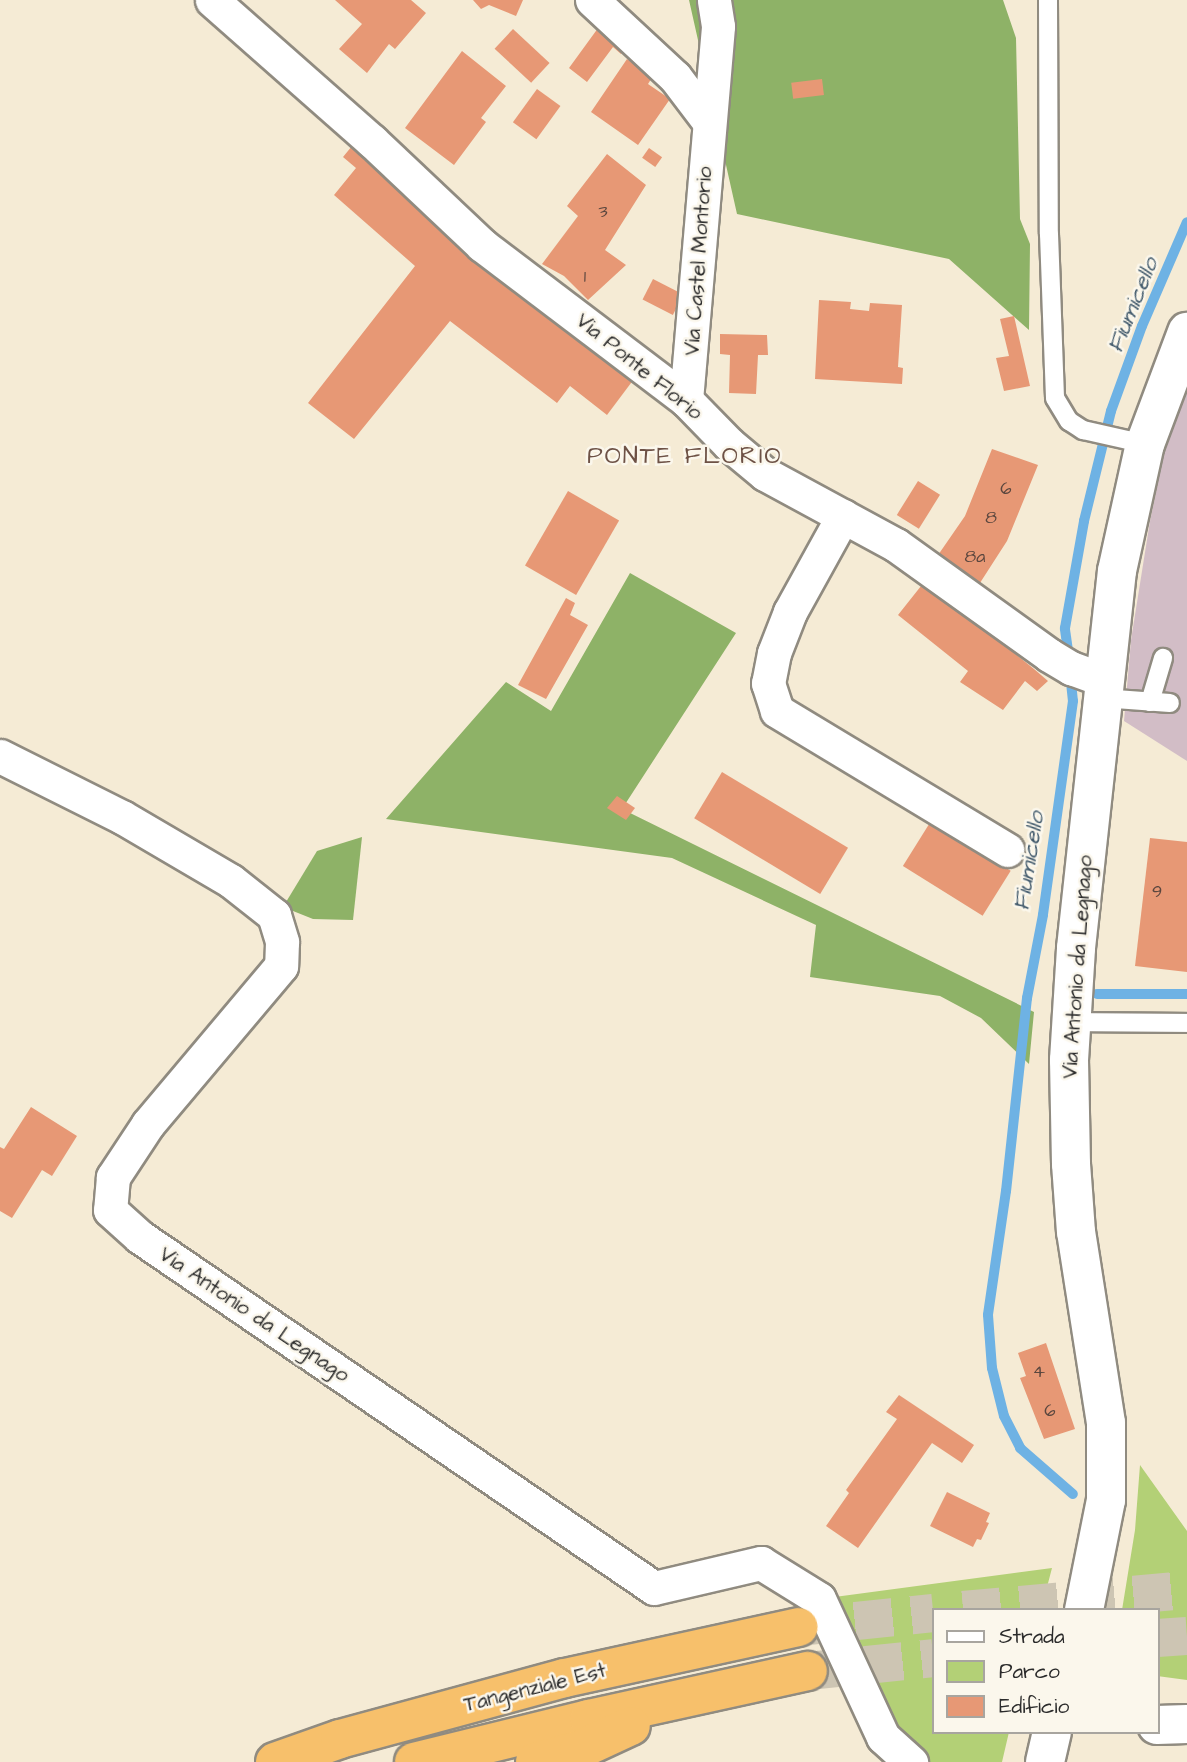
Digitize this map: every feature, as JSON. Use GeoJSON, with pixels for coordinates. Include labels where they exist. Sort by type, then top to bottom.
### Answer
{"type":"FeatureCollection","features":[{"type":"Feature","properties":{"kind":"highway","name":"Tangenziale Est"},"geometry":{"type":"LineString","coordinates":[[275,1762],[340,1739],[565,1678],[798,1627]]}},
{"type":"Feature","properties":{"kind":"highway","name":"Tangenziale Est"},"geometry":{"type":"LineString","coordinates":[[414,1762],[706,1692],[808,1671]]}},
{"type":"Feature","properties":{"kind":"highway"},"geometry":{"type":"LineString","coordinates":[[535,1762],[579,1750],[706,1692]]}},
{"type":"Feature","properties":{"kind":"street","name":"Via Ponte Florio"},"geometry":{"type":"LineString","coordinates":[[212,0],[372,141],[482,245],[686,400],[729,444],[765,474],[896,545],[1049,655],[1097,684]]}},
{"type":"Feature","properties":{"kind":"street"},"geometry":{"type":"LineString","coordinates":[[592,0],[675,77],[709,122]]}},
{"type":"Feature","properties":{"kind":"street","name":"Via Castel Montorio"},"geometry":{"type":"LineString","coordinates":[[686,400],[718,26],[714,0]]}},
{"type":"Feature","properties":{"kind":"street","name":"Via Antonio da Legnago"},"geometry":{"type":"LineString","coordinates":[[1084,1608],[1106,1500],[1106,1423],[1076,1232],[1071,1138],[1071,1022],[1097,684],[1117,571],[1132,442],[1187,332]]}},
{"type":"Feature","properties":{"kind":"street"},"geometry":{"type":"LineString","coordinates":[[843,516],[790,612],[774,653],[768,683],[777,710],[1007,850]]}},
{"type":"Feature","properties":{"kind":"street","name":"Via Antonio da Legnago"},"geometry":{"type":"LineString","coordinates":[[0,755],[122,817],[232,881],[274,915],[282,942],[281,966],[148,1124],[113,1177],[110,1210],[140,1237],[654,1588],[761,1563],[819,1599],[883,1737],[911,1762]]}},
{"type":"Feature","properties":{"kind":"street"},"geometry":{"type":"LineString","coordinates":[[1159,1725],[1187,1724]]}},
{"type":"Feature","properties":{"kind":"street"},"geometry":{"type":"LineString","coordinates":[[1045,1762],[1052,1734]]}},
{"type":"Feature","properties":{"kind":"lane"},"geometry":{"type":"LineString","coordinates":[[1048,0],[1049,234],[1055,398],[1069,421],[1095,432],[1132,442]]}},
{"type":"Feature","properties":{"kind":"lane"},"geometry":{"type":"LineString","coordinates":[[1150,702],[1163,658]]}},
{"type":"Feature","properties":{"kind":"lane"},"geometry":{"type":"LineString","coordinates":[[1097,684],[1150,702],[1170,703]]}},
{"type":"Feature","properties":{"kind":"lane"},"geometry":{"type":"LineString","coordinates":[[1071,1022],[1187,1023]]}},
{"type":"Feature","properties":{"kind":"shaded area"},"geometry":{"type":"Polygon","coordinates":[[[1187,380],[1187,761],[1124,721],[1131,640],[1150,521],[1165,449],[1187,380]]]}},
{"type":"Feature","properties":{"kind":"green space"},"geometry":{"type":"Polygon","coordinates":[[[689,0],[1003,0],[1016,38],[1020,219],[1030,244],[1029,330],[949,259],[737,214],[689,0]]]}},
{"type":"Feature","properties":{"kind":"green space"},"geometry":{"type":"Polygon","coordinates":[[[630,573],[736,633],[622,809],[1034,1012],[1029,1064],[981,1018],[940,996],[810,977],[816,925],[672,858],[386,819],[506,682],[551,711],[630,573]]]}},
{"type":"Feature","properties":{"kind":"green space"},"geometry":{"type":"Polygon","coordinates":[[[362,837],[353,920],[313,919],[283,907],[317,851],[362,837]]]}},
{"type":"Feature","properties":{"kind":"green space"},"geometry":{"type":"Polygon","coordinates":[[[1140,1465],[1187,1531],[1187,1680],[1159,1676],[1159,1608],[1122,1608],[1135,1530],[1140,1465]]]}},
{"type":"Feature","properties":{"kind":"green space"},"geometry":{"type":"Polygon","coordinates":[[[1052,1568],[1042,1608],[932,1608],[932,1734],[1009,1734],[1002,1762],[928,1762],[896,1733],[827,1598],[1052,1568]]]}},
{"type":"Feature","properties":{"kind":"building"},"geometry":{"type":"Polygon","coordinates":[[[335,0],[411,0],[426,13],[395,49],[389,44],[367,73],[339,49],[362,24],[335,0]]]}},
{"type":"Feature","properties":{"kind":"building"},"geometry":{"type":"Polygon","coordinates":[[[473,0],[523,0],[516,16],[489,5],[481,9],[473,0]]]}},
{"type":"Feature","properties":{"kind":"building"},"geometry":{"type":"Polygon","coordinates":[[[601,24],[626,48],[621,54],[613,47],[587,82],[569,68],[601,24]]]}},
{"type":"Feature","properties":{"kind":"building"},"geometry":{"type":"Polygon","coordinates":[[[513,29],[550,63],[531,83],[495,49],[513,29]]]}},
{"type":"Feature","properties":{"kind":"building"},"geometry":{"type":"Polygon","coordinates":[[[462,51],[506,86],[481,118],[486,122],[454,165],[405,128],[462,51]]]}},
{"type":"Feature","properties":{"kind":"building"},"geometry":{"type":"Polygon","coordinates":[[[627,59],[653,76],[648,84],[670,99],[638,145],[591,112],[627,59]]]}},
{"type":"Feature","properties":{"kind":"building"},"geometry":{"type":"Polygon","coordinates":[[[822,79],[824,95],[793,99],[791,83],[822,79]]]}},
{"type":"Feature","properties":{"kind":"building"},"geometry":{"type":"Polygon","coordinates":[[[537,89],[560,106],[536,139],[513,122],[537,89]]]}},
{"type":"Feature","properties":{"kind":"building"},"geometry":{"type":"Polygon","coordinates":[[[352,146],[411,199],[634,379],[607,415],[570,386],[557,403],[450,321],[354,439],[308,403],[415,266],[334,195],[356,168],[343,157],[352,146]]]}},
{"type":"Feature","properties":{"kind":"building"},"geometry":{"type":"Polygon","coordinates":[[[649,148],[662,157],[655,167],[642,158],[649,148]]]}},
{"type":"Feature","properties":{"kind":"building"},"geometry":{"type":"Polygon","coordinates":[[[607,154],[646,185],[605,250],[626,265],[588,300],[564,276],[542,264],[578,216],[567,206],[607,154]]]}},
{"type":"Feature","properties":{"kind":"building"},"geometry":{"type":"Polygon","coordinates":[[[653,279],[683,294],[673,315],[643,299],[653,279]]]}},
{"type":"Feature","properties":{"kind":"building"},"geometry":{"type":"Polygon","coordinates":[[[819,300],[851,302],[850,309],[869,311],[870,303],[902,305],[898,367],[903,368],[902,384],[815,379],[819,300]]]}},
{"type":"Feature","properties":{"kind":"building"},"geometry":{"type":"Polygon","coordinates":[[[1014,316],[1030,386],[1004,391],[996,358],[1009,356],[1000,319],[1014,316]]]}},
{"type":"Feature","properties":{"kind":"building"},"geometry":{"type":"Polygon","coordinates":[[[720,334],[767,335],[768,355],[758,355],[756,394],[729,393],[730,355],[720,354],[720,334]]]}},
{"type":"Feature","properties":{"kind":"building"},"geometry":{"type":"Polygon","coordinates":[[[992,449],[1038,465],[1007,541],[978,586],[936,558],[965,516],[992,449]]]}},
{"type":"Feature","properties":{"kind":"building"},"geometry":{"type":"Polygon","coordinates":[[[918,481],[940,495],[919,529],[897,515],[918,481]]]}},
{"type":"Feature","properties":{"kind":"building"},"geometry":{"type":"Polygon","coordinates":[[[568,491],[619,520],[576,595],[525,565],[568,491]]]}},
{"type":"Feature","properties":{"kind":"building"},"geometry":{"type":"Polygon","coordinates":[[[925,581],[1048,681],[1037,691],[1025,681],[1003,710],[960,682],[968,671],[898,615],[925,581]]]}},
{"type":"Feature","properties":{"kind":"building"},"geometry":{"type":"Polygon","coordinates":[[[566,598],[575,603],[570,615],[588,625],[546,699],[518,685],[566,598]]]}},
{"type":"Feature","properties":{"kind":"building"},"geometry":{"type":"Polygon","coordinates":[[[722,772],[848,848],[820,894],[694,818],[722,772]]]}},
{"type":"Feature","properties":{"kind":"building"},"geometry":{"type":"Polygon","coordinates":[[[617,796],[635,808],[626,820],[607,808],[617,796]]]}},
{"type":"Feature","properties":{"kind":"building"},"geometry":{"type":"Polygon","coordinates":[[[931,821],[1011,871],[983,916],[903,866],[931,821]]]}},
{"type":"Feature","properties":{"kind":"building"},"geometry":{"type":"Polygon","coordinates":[[[1150,838],[1187,842],[1187,972],[1135,966],[1150,838]]]}},
{"type":"Feature","properties":{"kind":"building"},"geometry":{"type":"Polygon","coordinates":[[[31,1107],[77,1136],[52,1176],[42,1170],[12,1218],[0,1211],[0,1147],[4,1149],[31,1107]]]}},
{"type":"Feature","properties":{"kind":"building"},"geometry":{"type":"Polygon","coordinates":[[[1046,1343],[1075,1429],[1044,1439],[1020,1378],[1026,1376],[1018,1353],[1046,1343]]]}},
{"type":"Feature","properties":{"kind":"building"},"geometry":{"type":"Polygon","coordinates":[[[899,1395],[974,1445],[962,1463],[932,1443],[858,1548],[826,1526],[849,1493],[846,1490],[897,1419],[886,1412],[899,1395]]]}},
{"type":"Feature","properties":{"kind":"building"},"geometry":{"type":"Polygon","coordinates":[[[947,1492],[990,1513],[986,1522],[989,1523],[981,1540],[977,1539],[973,1547],[930,1526],[947,1492]]]}},
{"type":"Feature","properties":{"kind":"waterway","name":"Fiumicello"},"geometry":{"type":"LineString","coordinates":[[1069,658],[1065,628],[1084,521],[1111,411],[1142,326],[1187,222]]}},
{"type":"Feature","properties":{"kind":"waterway","name":"Fiumicello"},"geometry":{"type":"LineString","coordinates":[[1070,673],[1073,701],[1043,915],[1027,998],[1006,1191],[988,1315],[992,1368],[1004,1416],[1020,1448],[1073,1494]]}},
{"type":"Feature","properties":{"kind":"waterway"},"geometry":{"type":"LineString","coordinates":[[1097,994],[1187,994]]}},
{"type":"Feature","properties":{"kind":"tunnel"},"geometry":{"type":"LineString","coordinates":[[985,1608],[1187,1590]]}},
{"type":"Feature","properties":{"kind":"tunnel"},"geometry":{"type":"LineString","coordinates":[[798,1627],[932,1613]]}},
{"type":"Feature","properties":{"kind":"tunnel"},"geometry":{"type":"LineString","coordinates":[[1159,1638],[1187,1636]]}},
{"type":"Feature","properties":{"kind":"tunnel"},"geometry":{"type":"LineString","coordinates":[[808,1671],[932,1658]]}},
{"type":"Feature","properties":{"kind":"district","name":"PONTE FLORIO"},"geometry":{"type":"Point","coordinates":[685,457]}}]}
